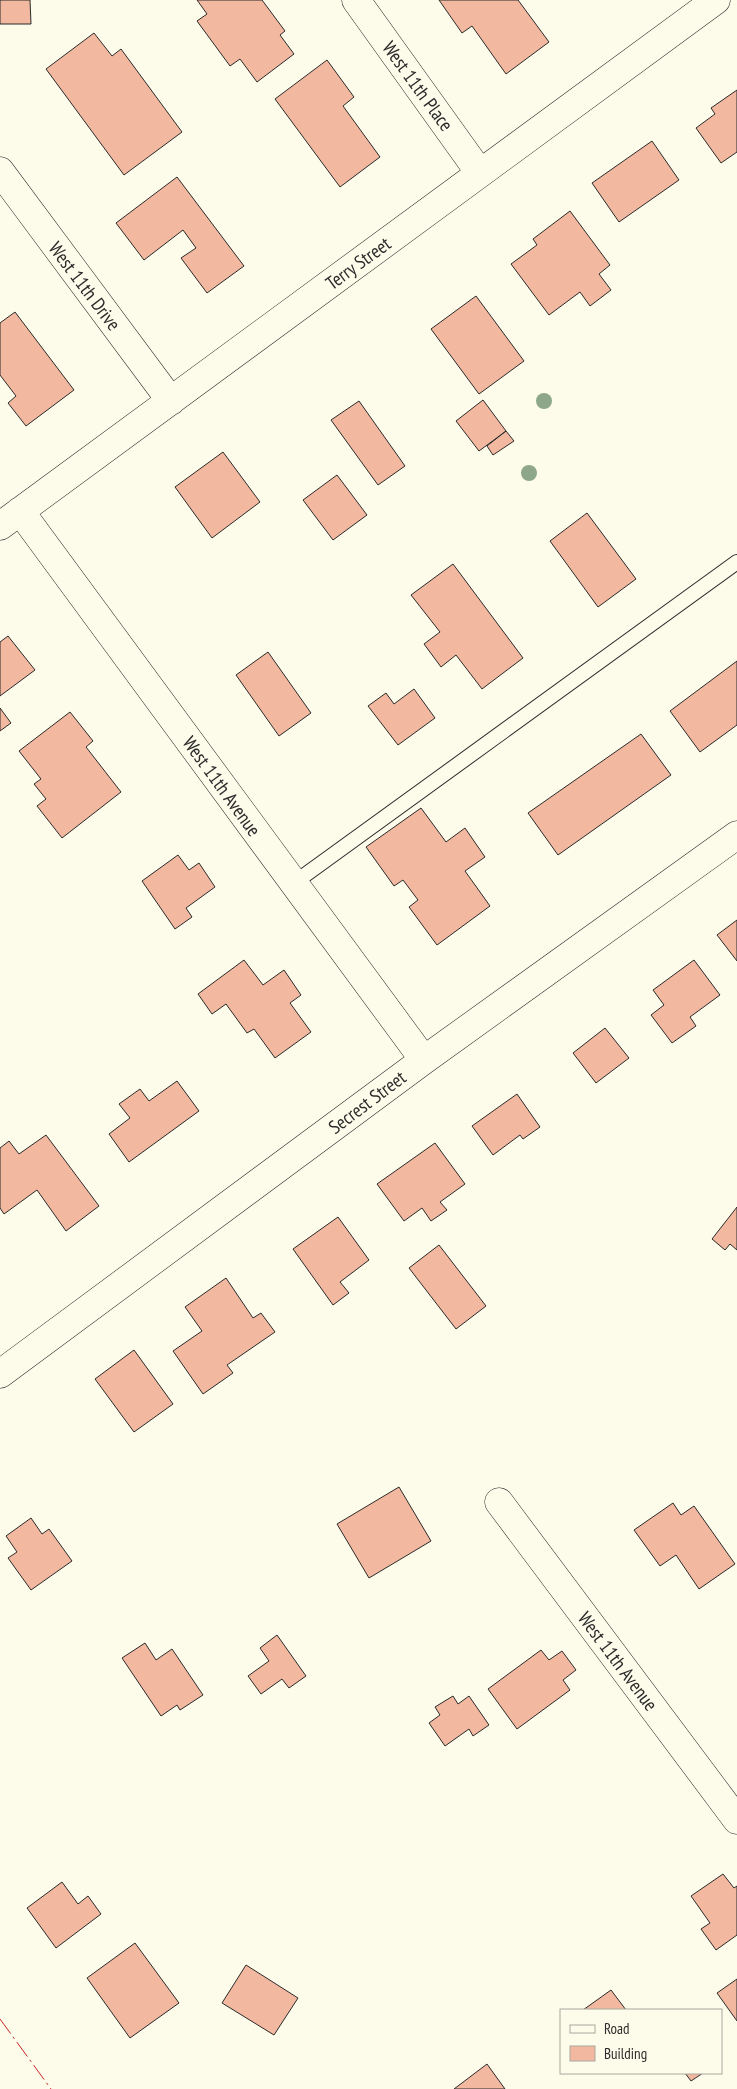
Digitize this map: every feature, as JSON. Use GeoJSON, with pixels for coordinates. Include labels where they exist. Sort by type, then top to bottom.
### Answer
{"type":"FeatureCollection","features":[{"type":"Feature","properties":{"kind":"street","name":"West 11th Place"},"geometry":{"type":"LineString","coordinates":[[356,0],[480,173]]}},
{"type":"Feature","properties":{"kind":"street","name":"Terry Street"},"geometry":{"type":"LineString","coordinates":[[10,518],[716,0]]}},
{"type":"Feature","properties":{"kind":"street","name":"West 11th Drive"},"geometry":{"type":"LineString","coordinates":[[0,171],[171,401]]}},
{"type":"Feature","properties":{"kind":"street","name":"West 11th Avenue"},"geometry":{"type":"LineString","coordinates":[[10,518],[294,883],[424,1060]]}},
{"type":"Feature","properties":{"kind":"street","name":"Secrest Street"},"geometry":{"type":"LineString","coordinates":[[0,1374],[424,1060],[737,835]]}},
{"type":"Feature","properties":{"kind":"street","name":"West 11th Avenue"},"geometry":{"type":"LineString","coordinates":[[499,1502],[737,1820]]}},
{"type":"Feature","properties":{"kind":"lane"},"geometry":{"type":"LineString","coordinates":[[294,883],[737,562]]}},
{"type":"Feature","properties":{"kind":"building"},"geometry":{"type":"Polygon","coordinates":[[[0,0],[30,0],[31,24],[0,24],[0,0]]]}},
{"type":"Feature","properties":{"kind":"building"},"geometry":{"type":"Polygon","coordinates":[[[197,0],[262,0],[285,31],[280,35],[294,54],[257,82],[240,59],[230,66],[197,21],[207,14],[197,0]]]}},
{"type":"Feature","properties":{"kind":"building"},"geometry":{"type":"Polygon","coordinates":[[[439,0],[518,0],[549,42],[506,74],[472,26],[462,33],[439,0]]]}},
{"type":"Feature","properties":{"kind":"building"},"geometry":{"type":"Polygon","coordinates":[[[94,33],[112,56],[121,49],[182,132],[124,175],[46,69],[94,33]]]}},
{"type":"Feature","properties":{"kind":"building"},"geometry":{"type":"Polygon","coordinates":[[[327,60],[354,97],[343,106],[380,157],[340,187],[275,99],[327,60]]]}},
{"type":"Feature","properties":{"kind":"building"},"geometry":{"type":"Polygon","coordinates":[[[737,90],[737,152],[721,163],[696,128],[715,114],[711,108],[737,90]]]}},
{"type":"Feature","properties":{"kind":"building"},"geometry":{"type":"Polygon","coordinates":[[[652,141],[679,180],[619,222],[592,183],[652,141]]]}},
{"type":"Feature","properties":{"kind":"building"},"geometry":{"type":"Polygon","coordinates":[[[177,177],[244,266],[207,293],[181,258],[196,248],[183,230],[144,260],[116,223],[177,177]]]}},
{"type":"Feature","properties":{"kind":"building"},"geometry":{"type":"Polygon","coordinates":[[[570,211],[610,265],[599,274],[611,290],[590,306],[580,292],[549,315],[511,264],[537,245],[533,239],[570,211]]]}},
{"type":"Feature","properties":{"kind":"building"},"geometry":{"type":"Polygon","coordinates":[[[476,296],[524,361],[479,394],[431,329],[476,296]]]}},
{"type":"Feature","properties":{"kind":"building"},"geometry":{"type":"Polygon","coordinates":[[[15,312],[74,390],[26,426],[8,403],[16,396],[0,375],[0,323],[15,312]]]}},
{"type":"Feature","properties":{"kind":"building"},"geometry":{"type":"Polygon","coordinates":[[[483,400],[506,431],[479,451],[456,421],[483,400]]]}},
{"type":"Feature","properties":{"kind":"building"},"geometry":{"type":"Polygon","coordinates":[[[359,401],[405,466],[378,485],[331,420],[359,401]]]}},
{"type":"Feature","properties":{"kind":"building"},"geometry":{"type":"Polygon","coordinates":[[[506,431],[514,441],[493,455],[487,446],[506,431]]]}},
{"type":"Feature","properties":{"kind":"building"},"geometry":{"type":"Polygon","coordinates":[[[223,452],[260,502],[212,538],[175,487],[223,452]]]}},
{"type":"Feature","properties":{"kind":"building"},"geometry":{"type":"Polygon","coordinates":[[[337,475],[367,515],[333,540],[303,500],[337,475]]]}},
{"type":"Feature","properties":{"kind":"building"},"geometry":{"type":"Polygon","coordinates":[[[587,513],[636,579],[598,607],[550,541],[587,513]]]}},
{"type":"Feature","properties":{"kind":"building"},"geometry":{"type":"Polygon","coordinates":[[[453,564],[523,658],[482,689],[456,655],[441,667],[424,644],[440,632],[411,595],[453,564]]]}},
{"type":"Feature","properties":{"kind":"building"},"geometry":{"type":"Polygon","coordinates":[[[8,636],[35,670],[0,696],[0,642],[8,636]]]}},
{"type":"Feature","properties":{"kind":"building"},"geometry":{"type":"Polygon","coordinates":[[[268,652],[311,713],[279,736],[236,675],[268,652]]]}},
{"type":"Feature","properties":{"kind":"building"},"geometry":{"type":"Polygon","coordinates":[[[737,661],[737,725],[700,752],[670,711],[737,661]]]}},
{"type":"Feature","properties":{"kind":"building"},"geometry":{"type":"Polygon","coordinates":[[[414,689],[435,718],[398,745],[368,706],[386,693],[394,704],[414,689]]]}},
{"type":"Feature","properties":{"kind":"building"},"geometry":{"type":"Polygon","coordinates":[[[0,708],[11,723],[0,731],[0,708]]]}},
{"type":"Feature","properties":{"kind":"building"},"geometry":{"type":"Polygon","coordinates":[[[70,712],[93,741],[86,747],[121,792],[62,838],[37,806],[46,799],[34,784],[41,779],[19,751],[70,712]]]}},
{"type":"Feature","properties":{"kind":"building"},"geometry":{"type":"Polygon","coordinates":[[[641,734],[671,775],[558,855],[528,813],[641,734]]]}},
{"type":"Feature","properties":{"kind":"building"},"geometry":{"type":"Polygon","coordinates":[[[421,808],[446,842],[465,828],[485,857],[465,871],[490,906],[437,945],[409,907],[418,900],[403,880],[394,886],[366,847],[421,808]]]}},
{"type":"Feature","properties":{"kind":"building"},"geometry":{"type":"Polygon","coordinates":[[[178,855],[189,870],[199,863],[215,887],[186,908],[192,917],[175,929],[142,881],[178,855]]]}},
{"type":"Feature","properties":{"kind":"building"},"geometry":{"type":"Polygon","coordinates":[[[737,920],[737,961],[717,935],[737,920]]]}},
{"type":"Feature","properties":{"kind":"building"},"geometry":{"type":"Polygon","coordinates":[[[244,960],[263,985],[284,970],[301,995],[290,1003],[311,1032],[275,1058],[254,1029],[247,1033],[226,1004],[212,1014],[198,994],[244,960]]]}},
{"type":"Feature","properties":{"kind":"building"},"geometry":{"type":"Polygon","coordinates":[[[694,960],[720,995],[690,1017],[696,1026],[672,1043],[651,1015],[664,1005],[653,990],[694,960]]]}},
{"type":"Feature","properties":{"kind":"building"},"geometry":{"type":"Polygon","coordinates":[[[605,1028],[629,1058],[596,1083],[573,1053],[605,1028]]]}},
{"type":"Feature","properties":{"kind":"building"},"geometry":{"type":"Polygon","coordinates":[[[177,1081],[199,1111],[129,1162],[109,1134],[130,1118],[119,1104],[140,1089],[149,1101],[177,1081]]]}},
{"type":"Feature","properties":{"kind":"building"},"geometry":{"type":"Polygon","coordinates":[[[517,1094],[540,1127],[523,1139],[520,1135],[493,1155],[472,1126],[517,1094]]]}},
{"type":"Feature","properties":{"kind":"building"},"geometry":{"type":"Polygon","coordinates":[[[46,1135],[99,1206],[66,1231],[37,1190],[4,1214],[0,1208],[0,1148],[9,1141],[19,1154],[46,1135]]]}},
{"type":"Feature","properties":{"kind":"building"},"geometry":{"type":"Polygon","coordinates":[[[435,1143],[465,1184],[440,1202],[447,1210],[431,1221],[422,1208],[404,1221],[377,1184],[435,1143]]]}},
{"type":"Feature","properties":{"kind":"building"},"geometry":{"type":"Polygon","coordinates":[[[737,1207],[737,1250],[730,1244],[725,1250],[712,1239],[737,1207]]]}},
{"type":"Feature","properties":{"kind":"building"},"geometry":{"type":"Polygon","coordinates":[[[338,1217],[369,1260],[340,1282],[349,1293],[333,1305],[293,1249],[338,1217]]]}},
{"type":"Feature","properties":{"kind":"building"},"geometry":{"type":"Polygon","coordinates":[[[439,1245],[486,1306],[456,1329],[409,1268],[439,1245]]]}},
{"type":"Feature","properties":{"kind":"building"},"geometry":{"type":"Polygon","coordinates":[[[226,1278],[253,1318],[261,1313],[275,1332],[227,1365],[233,1373],[203,1394],[173,1351],[202,1331],[185,1307],[226,1278]]]}},
{"type":"Feature","properties":{"kind":"building"},"geometry":{"type":"Polygon","coordinates":[[[134,1350],[173,1404],[134,1432],[95,1379],[134,1350]]]}},
{"type":"Feature","properties":{"kind":"building"},"geometry":{"type":"Polygon","coordinates":[[[399,1487],[431,1541],[369,1578],[337,1524],[399,1487]]]}},
{"type":"Feature","properties":{"kind":"building"},"geometry":{"type":"Polygon","coordinates":[[[673,1503],[681,1515],[694,1506],[735,1564],[699,1589],[676,1555],[660,1566],[634,1530],[673,1503]]]}},
{"type":"Feature","properties":{"kind":"building"},"geometry":{"type":"Polygon","coordinates":[[[31,1518],[42,1534],[49,1529],[72,1561],[31,1590],[8,1558],[17,1552],[6,1536],[31,1518]]]}},
{"type":"Feature","properties":{"kind":"building"},"geometry":{"type":"Polygon","coordinates":[[[277,1635],[306,1676],[289,1688],[282,1679],[261,1694],[248,1676],[269,1661],[260,1648],[277,1635]]]}},
{"type":"Feature","properties":{"kind":"building"},"geometry":{"type":"Polygon","coordinates":[[[145,1643],[156,1660],[172,1649],[203,1695],[180,1710],[177,1705],[161,1716],[122,1658],[145,1643]]]}},
{"type":"Feature","properties":{"kind":"building"},"geometry":{"type":"Polygon","coordinates":[[[541,1650],[549,1660],[562,1651],[576,1670],[563,1680],[570,1690],[517,1729],[488,1689],[541,1650]]]}},
{"type":"Feature","properties":{"kind":"building"},"geometry":{"type":"Polygon","coordinates":[[[453,1696],[458,1704],[469,1696],[489,1725],[473,1736],[469,1729],[445,1746],[429,1723],[440,1715],[435,1707],[453,1696]]]}},
{"type":"Feature","properties":{"kind":"building"},"geometry":{"type":"Polygon","coordinates":[[[723,1874],[734,1888],[737,1886],[737,1935],[716,1950],[701,1929],[710,1923],[691,1896],[723,1874]]]}},
{"type":"Feature","properties":{"kind":"building"},"geometry":{"type":"Polygon","coordinates":[[[62,1882],[78,1904],[88,1896],[101,1914],[56,1948],[27,1908],[62,1882]]]}},
{"type":"Feature","properties":{"kind":"building"},"geometry":{"type":"Polygon","coordinates":[[[135,1943],[179,2003],[130,2038],[87,1978],[135,1943]]]}},
{"type":"Feature","properties":{"kind":"building"},"geometry":{"type":"Polygon","coordinates":[[[246,1965],[298,1998],[274,2035],[222,2003],[246,1965]]]}},
{"type":"Feature","properties":{"kind":"building"},"geometry":{"type":"Polygon","coordinates":[[[737,1979],[737,2021],[717,1993],[737,1979]]]}},
{"type":"Feature","properties":{"kind":"building"},"geometry":{"type":"Polygon","coordinates":[[[611,1990],[625,2009],[584,2009],[611,1990]]]}},
{"type":"Feature","properties":{"kind":"building"},"geometry":{"type":"Polygon","coordinates":[[[487,2064],[505,2089],[454,2089],[487,2064]]]}},
{"type":"Feature","properties":{"kind":"building"},"geometry":{"type":"Polygon","coordinates":[[[686,2074],[702,2074],[691,2081],[686,2074]]]}},
{"type":"Feature","properties":{"kind":"power"},"geometry":{"type":"LineString","coordinates":[[0,2019],[51,2089]]}}]}
